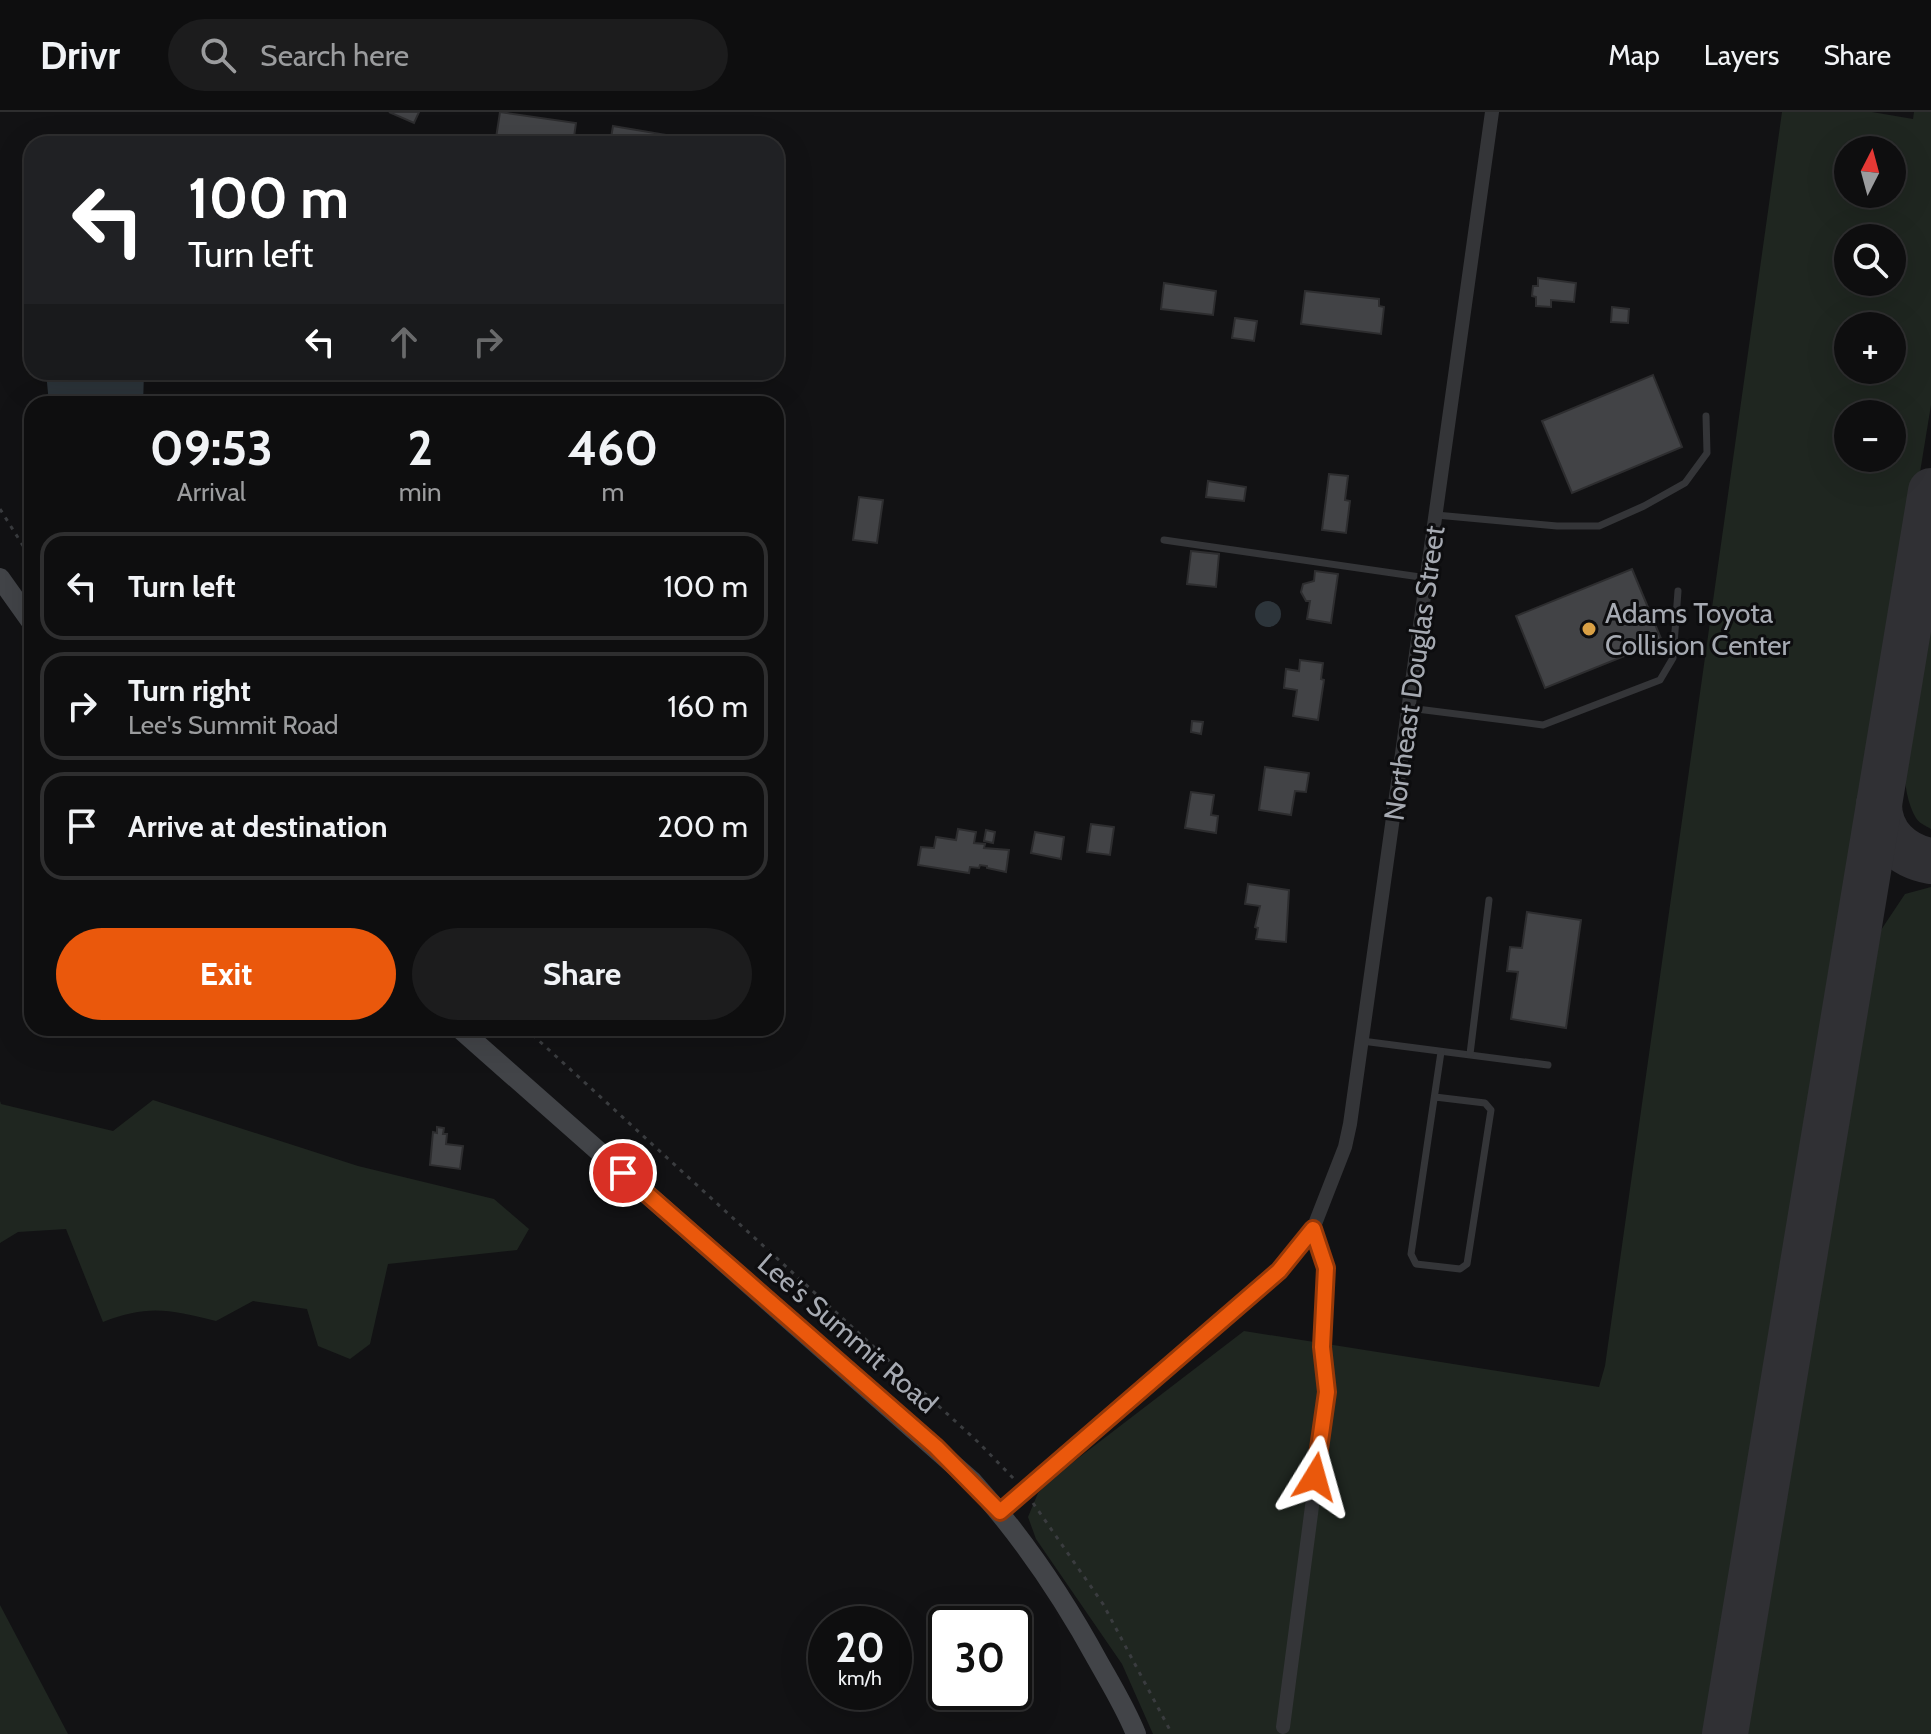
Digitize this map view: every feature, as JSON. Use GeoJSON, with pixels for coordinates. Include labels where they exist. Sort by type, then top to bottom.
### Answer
{"type":"FeatureCollection","features":[{"type":"Feature","properties":{"kind":"main road"},"geometry":{"type":"LineString","coordinates":[[0,578],[24,612]]}},
{"type":"Feature","properties":{"kind":"main road","name":"Lee's Summit Road"},"geometry":{"type":"LineString","coordinates":[[468,1036],[936,1447],[1000,1512],[1049,1579],[1096,1657],[1136,1734]]}},
{"type":"Feature","properties":{"kind":"street","name":"Northeast Douglas Street"},"geometry":{"type":"LineString","coordinates":[[1000,1512],[1279,1271],[1313,1229],[1345,1147],[1492,112]]}},
{"type":"Feature","properties":{"kind":"street"},"geometry":{"type":"LineString","coordinates":[[1283,1727],[1327,1392],[1322,1347],[1326,1268],[1313,1229]]}},
{"type":"Feature","properties":{"kind":"lane"},"geometry":{"type":"LineString","coordinates":[[1436,515],[1557,526],[1599,526],[1685,483],[1707,453],[1706,416]]}},
{"type":"Feature","properties":{"kind":"lane"},"geometry":{"type":"LineString","coordinates":[[1164,540],[1427,578]]}},
{"type":"Feature","properties":{"kind":"lane"},"geometry":{"type":"LineString","coordinates":[[1409,708],[1543,725],[1660,680],[1673,658],[1678,591]]}},
{"type":"Feature","properties":{"kind":"lane"},"geometry":{"type":"LineString","coordinates":[[1470,1054],[1489,900]]}},
{"type":"Feature","properties":{"kind":"lane"},"geometry":{"type":"LineString","coordinates":[[1362,1041],[1548,1065]]}},
{"type":"Feature","properties":{"kind":"lane"},"geometry":{"type":"LineString","coordinates":[[1435,1097],[1485,1103],[1491,1110],[1467,1264],[1460,1269],[1416,1264],[1411,1254],[1441,1052]]}},
{"type":"Feature","properties":{"kind":"path"},"geometry":{"type":"LineString","coordinates":[[0,509],[24,547]]}},
{"type":"Feature","properties":{"kind":"path"},"geometry":{"type":"LineString","coordinates":[[534,1036],[978,1442],[1024,1490],[1103,1604],[1172,1734]]}},
{"type":"Feature","properties":{"kind":"shaded area"},"geometry":{"type":"Polygon","coordinates":[[[1782,112],[1872,112],[1913,119],[1914,112],[1931,112],[1931,405],[1714,1734],[1153,1734],[1122,1664],[1036,1539],[1028,1517],[1038,1493],[1051,1479],[1244,1331],[1599,1387],[1605,1366],[1782,112]]]}},
{"type":"Feature","properties":{"kind":"shaded area"},"geometry":{"type":"Polygon","coordinates":[[[47,380],[144,380],[143,396],[48,396],[47,380]]]}},
{"type":"Feature","properties":{"kind":"shaded area"},"geometry":{"type":"Polygon","coordinates":[[[1931,566],[1931,829],[1916,818],[1907,795],[1904,731],[1931,566]]]}},
{"type":"Feature","properties":{"kind":"shaded area"},"geometry":{"type":"Polygon","coordinates":[[[1268,601],[1277,605],[1281,614],[1277,623],[1268,627],[1259,623],[1255,614],[1259,605],[1268,601]]]}},
{"type":"Feature","properties":{"kind":"shaded area"},"geometry":{"type":"Polygon","coordinates":[[[1931,887],[1931,1734],[1744,1734],[1747,1692],[1861,1009],[1881,930],[1905,894],[1931,887]]]}},
{"type":"Feature","properties":{"kind":"shaded area"},"geometry":{"type":"Polygon","coordinates":[[[153,1100],[358,1166],[494,1199],[529,1229],[517,1250],[388,1264],[370,1344],[350,1359],[318,1346],[307,1309],[253,1301],[216,1321],[185,1314],[147,1311],[103,1322],[66,1229],[18,1232],[0,1243],[0,1101],[1,1104],[113,1131],[153,1100]]]}},
{"type":"Feature","properties":{"kind":"shaded area"},"geometry":{"type":"Polygon","coordinates":[[[0,1605],[68,1734],[0,1734],[0,1605]]]}},
{"type":"Feature","properties":{"kind":"building"},"geometry":{"type":"Polygon","coordinates":[[[389,112],[419,112],[414,123],[389,112]]]}},
{"type":"Feature","properties":{"kind":"building"},"geometry":{"type":"Polygon","coordinates":[[[500,112],[576,123],[574,136],[496,136],[500,112]]]}},
{"type":"Feature","properties":{"kind":"building"},"geometry":{"type":"Polygon","coordinates":[[[613,126],[672,136],[611,136],[613,126]]]}},
{"type":"Feature","properties":{"kind":"building"},"geometry":{"type":"Polygon","coordinates":[[[1538,278],[1576,283],[1574,302],[1551,300],[1551,307],[1536,306],[1536,297],[1532,296],[1533,286],[1538,286],[1538,278]]]}},
{"type":"Feature","properties":{"kind":"building"},"geometry":{"type":"Polygon","coordinates":[[[1164,283],[1216,291],[1213,315],[1161,309],[1164,283]]]}},
{"type":"Feature","properties":{"kind":"building"},"geometry":{"type":"Polygon","coordinates":[[[1305,291],[1379,299],[1379,306],[1384,307],[1381,334],[1301,324],[1305,291]]]}},
{"type":"Feature","properties":{"kind":"building"},"geometry":{"type":"Polygon","coordinates":[[[1612,307],[1629,309],[1628,323],[1611,322],[1612,307]]]}},
{"type":"Feature","properties":{"kind":"building"},"geometry":{"type":"Polygon","coordinates":[[[1235,318],[1257,321],[1254,341],[1232,338],[1235,318]]]}},
{"type":"Feature","properties":{"kind":"building"},"geometry":{"type":"Polygon","coordinates":[[[1653,375],[1682,447],[1572,493],[1542,421],[1653,375]]]}},
{"type":"Feature","properties":{"kind":"building"},"geometry":{"type":"Polygon","coordinates":[[[1329,474],[1348,476],[1345,500],[1350,501],[1346,533],[1322,530],[1329,474]]]}},
{"type":"Feature","properties":{"kind":"building"},"geometry":{"type":"Polygon","coordinates":[[[1208,481],[1246,487],[1244,501],[1206,497],[1208,481]]]}},
{"type":"Feature","properties":{"kind":"building"},"geometry":{"type":"Polygon","coordinates":[[[859,497],[883,500],[877,543],[853,540],[859,497]]]}},
{"type":"Feature","properties":{"kind":"building"},"geometry":{"type":"Polygon","coordinates":[[[1191,551],[1219,554],[1216,587],[1187,584],[1191,551]]]}},
{"type":"Feature","properties":{"kind":"building","name":"Adams Toyota Collision Center"},"geometry":{"type":"Polygon","coordinates":[[[1632,569],[1662,641],[1545,688],[1516,616],[1632,569]]]}},
{"type":"Feature","properties":{"kind":"building"},"geometry":{"type":"Polygon","coordinates":[[[1315,571],[1338,574],[1331,623],[1307,619],[1310,601],[1306,601],[1301,592],[1303,584],[1314,581],[1315,571]]]}},
{"type":"Feature","properties":{"kind":"building"},"geometry":{"type":"Polygon","coordinates":[[[1300,660],[1323,663],[1321,679],[1324,680],[1318,720],[1293,716],[1297,690],[1284,688],[1286,669],[1299,671],[1300,660]]]}},
{"type":"Feature","properties":{"kind":"building"},"geometry":{"type":"Polygon","coordinates":[[[1192,721],[1203,722],[1201,734],[1191,732],[1192,721]]]}},
{"type":"Feature","properties":{"kind":"building"},"geometry":{"type":"Polygon","coordinates":[[[1265,767],[1309,773],[1306,792],[1295,791],[1291,815],[1259,810],[1265,767]]]}},
{"type":"Feature","properties":{"kind":"building"},"geometry":{"type":"Polygon","coordinates":[[[1191,792],[1214,795],[1211,815],[1218,816],[1216,833],[1185,828],[1191,792]]]}},
{"type":"Feature","properties":{"kind":"building"},"geometry":{"type":"Polygon","coordinates":[[[1091,824],[1114,827],[1110,855],[1087,852],[1091,824]]]}},
{"type":"Feature","properties":{"kind":"building"},"geometry":{"type":"Polygon","coordinates":[[[958,829],[976,832],[974,843],[985,844],[984,848],[1009,850],[1006,872],[980,865],[979,868],[970,867],[969,873],[918,865],[921,847],[934,848],[936,837],[956,840],[958,829]]]}},
{"type":"Feature","properties":{"kind":"building"},"geometry":{"type":"Polygon","coordinates":[[[986,830],[995,832],[993,843],[984,841],[986,830]]]}},
{"type":"Feature","properties":{"kind":"building"},"geometry":{"type":"Polygon","coordinates":[[[1035,832],[1064,837],[1061,859],[1031,853],[1035,832]]]}},
{"type":"Feature","properties":{"kind":"building"},"geometry":{"type":"Polygon","coordinates":[[[1248,884],[1289,890],[1286,942],[1256,939],[1258,928],[1255,927],[1260,906],[1245,904],[1248,884]]]}},
{"type":"Feature","properties":{"kind":"building"},"geometry":{"type":"Polygon","coordinates":[[[1527,912],[1581,920],[1566,1028],[1511,1019],[1518,972],[1507,971],[1510,947],[1522,948],[1527,912]]]}},
{"type":"Feature","properties":{"kind":"building"},"geometry":{"type":"Polygon","coordinates":[[[437,1127],[444,1128],[446,1144],[463,1146],[460,1169],[430,1165],[433,1132],[437,1133],[437,1127]]]}},
{"type":"Feature","properties":{"kind":"taxiway"},"geometry":{"type":"LineString","coordinates":[[1725,1734],[1931,491]]}},
{"type":"Feature","properties":{"kind":"taxiway"},"geometry":{"type":"LineString","coordinates":[[1879,804],[1883,825],[1894,842],[1911,854],[1931,861]]}},
{"type":"Feature","properties":{"kind":"place","name":"Adams Toyota Collision Center"},"geometry":{"type":"Point","coordinates":[1589,629]}},
{"type":"Feature","properties":{"kind":"route"},"geometry":{"type":"LineString","coordinates":[[623,1173],[936,1447],[1000,1512],[1279,1271],[1313,1229],[1326,1268],[1322,1347],[1327,1392],[1315,1477]]}}]}
